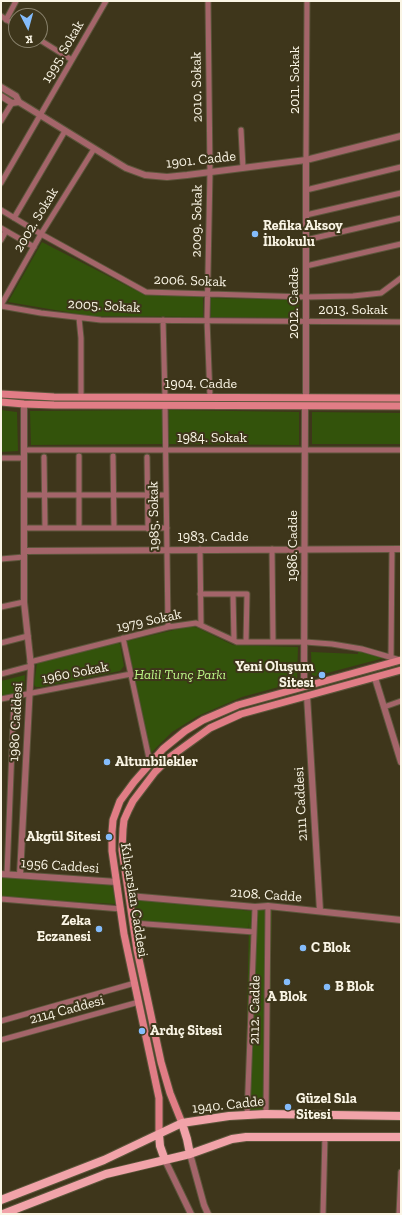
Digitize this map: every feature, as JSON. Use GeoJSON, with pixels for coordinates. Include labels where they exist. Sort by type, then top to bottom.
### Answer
{"type":"FeatureCollection","features":[{"type":"Feature","properties":{"kind":"main road","name":"1904. Cadde"},"geometry":{"type":"LineString","coordinates":[[1,394],[81,397],[401,398]]}},
{"type":"Feature","properties":{"kind":"main road"},"geometry":{"type":"LineString","coordinates":[[24,396],[24,404]]}},
{"type":"Feature","properties":{"kind":"main road","name":"1904. Cadde"},"geometry":{"type":"LineString","coordinates":[[1,402],[24,404],[401,406]]}},
{"type":"Feature","properties":{"kind":"main road","name":"Kılıçarslan Caddesi"},"geometry":{"type":"LineString","coordinates":[[159,1134],[159,1098],[135,983],[112,851],[113,820],[116,811],[125,794],[163,749],[185,731],[203,720],[238,705],[401,660]]}},
{"type":"Feature","properties":{"kind":"main road","name":"Kılıçarslan Caddesi"},"geometry":{"type":"LineString","coordinates":[[182,1123],[170,1093],[137,950],[122,850],[124,820],[133,801],[155,772],[170,757],[188,742],[226,720],[241,714],[401,670]]}},
{"type":"Feature","properties":{"kind":"main road"},"geometry":{"type":"LineString","coordinates":[[304,687],[307,696]]}},
{"type":"Feature","properties":{"kind":"main road","name":"1940. Cadde"},"geometry":{"type":"LineString","coordinates":[[1,1200],[104,1160],[182,1123],[247,1114],[401,1116]]}},
{"type":"Feature","properties":{"kind":"main road"},"geometry":{"type":"LineString","coordinates":[[182,1123],[190,1154]]}},
{"type":"Feature","properties":{"kind":"main road"},"geometry":{"type":"LineString","coordinates":[[159,1134],[160,1146],[166,1160]]}},
{"type":"Feature","properties":{"kind":"main road"},"geometry":{"type":"LineString","coordinates":[[3,1214],[106,1174],[190,1154],[232,1139],[246,1137],[325,1136],[401,1137]]}},
{"type":"Feature","properties":{"kind":"street"},"geometry":{"type":"LineString","coordinates":[[3,18],[16,1]]}},
{"type":"Feature","properties":{"kind":"street","name":"1995. Sokak"},"geometry":{"type":"LineString","coordinates":[[1,183],[106,1]]}},
{"type":"Feature","properties":{"kind":"street","name":"2010. Sokak"},"geometry":{"type":"LineString","coordinates":[[208,1],[210,172]]}},
{"type":"Feature","properties":{"kind":"street","name":"2011. Sokak"},"geometry":{"type":"LineString","coordinates":[[306,160],[307,1]]}},
{"type":"Feature","properties":{"kind":"street"},"geometry":{"type":"LineString","coordinates":[[48,45],[72,60]]}},
{"type":"Feature","properties":{"kind":"street","name":"1901. Cadde"},"geometry":{"type":"LineString","coordinates":[[1,87],[16,96],[20,102],[94,149],[126,168],[145,175],[172,176],[306,160],[401,136]]}},
{"type":"Feature","properties":{"kind":"street"},"geometry":{"type":"LineString","coordinates":[[1,96],[12,103],[20,102]]}},
{"type":"Feature","properties":{"kind":"street"},"geometry":{"type":"LineString","coordinates":[[1,121],[12,103]]}},
{"type":"Feature","properties":{"kind":"street"},"geometry":{"type":"LineString","coordinates":[[242,130],[243,168]]}},
{"type":"Feature","properties":{"kind":"street"},"geometry":{"type":"LineString","coordinates":[[14,218],[65,131]]}},
{"type":"Feature","properties":{"kind":"street","name":"2002. Sokak"},"geometry":{"type":"LineString","coordinates":[[1,305],[41,234],[94,149]]}},
{"type":"Feature","properties":{"kind":"street","name":"2012. Cadde"},"geometry":{"type":"LineString","coordinates":[[306,160],[306,398]]}},
{"type":"Feature","properties":{"kind":"street"},"geometry":{"type":"LineString","coordinates":[[306,190],[401,167]]}},
{"type":"Feature","properties":{"kind":"street","name":"2009. Sokak"},"geometry":{"type":"LineString","coordinates":[[210,172],[208,294],[210,397]]}},
{"type":"Feature","properties":{"kind":"street"},"geometry":{"type":"LineString","coordinates":[[306,215],[401,193]]}},
{"type":"Feature","properties":{"kind":"street","name":"2006. Sokak"},"geometry":{"type":"LineString","coordinates":[[1,210],[41,234],[146,292],[306,297],[354,296],[376,294],[385,290],[401,278]]}},
{"type":"Feature","properties":{"kind":"street"},"geometry":{"type":"LineString","coordinates":[[306,240],[401,218]]}},
{"type":"Feature","properties":{"kind":"street"},"geometry":{"type":"LineString","coordinates":[[1,240],[4,229],[34,247]]}},
{"type":"Feature","properties":{"kind":"street"},"geometry":{"type":"LineString","coordinates":[[306,266],[401,244]]}},
{"type":"Feature","properties":{"kind":"street","name":"2005. Sokak"},"geometry":{"type":"LineString","coordinates":[[1,305],[41,313],[101,320],[208,320]]}},
{"type":"Feature","properties":{"kind":"street"},"geometry":{"type":"LineString","coordinates":[[79,318],[81,338],[81,397]]}},
{"type":"Feature","properties":{"kind":"street"},"geometry":{"type":"LineString","coordinates":[[162,320],[165,397]]}},
{"type":"Feature","properties":{"kind":"street","name":"2013. Sokak"},"geometry":{"type":"LineString","coordinates":[[208,320],[401,322]]}},
{"type":"Feature","properties":{"kind":"street","name":"1980 Caddesi"},"geometry":{"type":"LineString","coordinates":[[20,875],[30,664],[24,602],[24,404]]}},
{"type":"Feature","properties":{"kind":"street","name":"1985. Sokak"},"geometry":{"type":"LineString","coordinates":[[165,405],[168,627]]}},
{"type":"Feature","properties":{"kind":"street","name":"1986. Cadde"},"geometry":{"type":"LineString","coordinates":[[304,687],[305,406]]}},
{"type":"Feature","properties":{"kind":"street","name":"1984. Sokak"},"geometry":{"type":"LineString","coordinates":[[24,450],[401,450]]}},
{"type":"Feature","properties":{"kind":"street"},"geometry":{"type":"LineString","coordinates":[[79,456],[79,528]]}},
{"type":"Feature","properties":{"kind":"street"},"geometry":{"type":"LineString","coordinates":[[113,456],[114,528]]}},
{"type":"Feature","properties":{"kind":"street"},"geometry":{"type":"LineString","coordinates":[[44,457],[46,528]]}},
{"type":"Feature","properties":{"kind":"street"},"geometry":{"type":"LineString","coordinates":[[147,457],[148,528]]}},
{"type":"Feature","properties":{"kind":"street"},"geometry":{"type":"LineString","coordinates":[[1,458],[24,458]]}},
{"type":"Feature","properties":{"kind":"street"},"geometry":{"type":"LineString","coordinates":[[24,495],[166,495]]}},
{"type":"Feature","properties":{"kind":"street"},"geometry":{"type":"LineString","coordinates":[[24,528],[167,528]]}},
{"type":"Feature","properties":{"kind":"street","name":"1983. Cadde"},"geometry":{"type":"LineString","coordinates":[[24,554],[167,549],[401,548]]}},
{"type":"Feature","properties":{"kind":"street"},"geometry":{"type":"LineString","coordinates":[[200,549],[200,625]]}},
{"type":"Feature","properties":{"kind":"street"},"geometry":{"type":"LineString","coordinates":[[272,549],[273,642]]}},
{"type":"Feature","properties":{"kind":"street"},"geometry":{"type":"LineString","coordinates":[[391,658],[392,549]]}},
{"type":"Feature","properties":{"kind":"street"},"geometry":{"type":"LineString","coordinates":[[1,559],[24,554]]}},
{"type":"Feature","properties":{"kind":"street"},"geometry":{"type":"LineString","coordinates":[[200,594],[247,594],[246,642]]}},
{"type":"Feature","properties":{"kind":"street"},"geometry":{"type":"LineString","coordinates":[[234,594],[234,640]]}},
{"type":"Feature","properties":{"kind":"street"},"geometry":{"type":"LineString","coordinates":[[1,607],[24,602]]}},
{"type":"Feature","properties":{"kind":"street","name":"1979 Sokak"},"geometry":{"type":"LineString","coordinates":[[1,674],[30,664],[123,638],[168,627],[195,623],[238,642],[304,642],[349,646],[401,660]]}},
{"type":"Feature","properties":{"kind":"street"},"geometry":{"type":"LineString","coordinates":[[1,643],[28,636]]}},
{"type":"Feature","properties":{"kind":"street"},"geometry":{"type":"LineString","coordinates":[[123,638],[150,763]]}},
{"type":"Feature","properties":{"kind":"street","name":"1960 Sokak"},"geometry":{"type":"LineString","coordinates":[[1,699],[131,674]]}},
{"type":"Feature","properties":{"kind":"street"},"geometry":{"type":"LineString","coordinates":[[375,678],[401,762]]}},
{"type":"Feature","properties":{"kind":"street","name":"2111 Caddesi"},"geometry":{"type":"LineString","coordinates":[[307,696],[320,911]]}},
{"type":"Feature","properties":{"kind":"street"},"geometry":{"type":"LineString","coordinates":[[4,874],[14,697]]}},
{"type":"Feature","properties":{"kind":"street"},"geometry":{"type":"LineString","coordinates":[[384,707],[401,701]]}},
{"type":"Feature","properties":{"kind":"street","name":"1956 Caddesi"},"geometry":{"type":"LineString","coordinates":[[4,874],[117,882]]}},
{"type":"Feature","properties":{"kind":"street","name":"2108. Cadde"},"geometry":{"type":"LineString","coordinates":[[129,896],[255,907],[268,906],[401,920]]}},
{"type":"Feature","properties":{"kind":"street"},"geometry":{"type":"LineString","coordinates":[[1,899],[121,909]]}},
{"type":"Feature","properties":{"kind":"street","name":"2112. Cadde"},"geometry":{"type":"LineString","coordinates":[[266,1114],[268,906]]}},
{"type":"Feature","properties":{"kind":"street","name":"2112. Cadde"},"geometry":{"type":"LineString","coordinates":[[247,1114],[255,907]]}},
{"type":"Feature","properties":{"kind":"street"},"geometry":{"type":"LineString","coordinates":[[133,923],[254,932]]}},
{"type":"Feature","properties":{"kind":"street","name":"2114 Caddesi"},"geometry":{"type":"LineString","coordinates":[[1,1021],[135,983]]}},
{"type":"Feature","properties":{"kind":"street","name":"2114 Caddesi"},"geometry":{"type":"LineString","coordinates":[[1,1040],[139,1002]]}},
{"type":"Feature","properties":{"kind":"street"},"geometry":{"type":"LineString","coordinates":[[323,1214],[325,1136]]}},
{"type":"Feature","properties":{"kind":"street"},"geometry":{"type":"LineString","coordinates":[[190,1154],[204,1205],[208,1214]]}},
{"type":"Feature","properties":{"kind":"street"},"geometry":{"type":"LineString","coordinates":[[166,1160],[191,1214]]}},
{"type":"Feature","properties":{"kind":"street"},"geometry":{"type":"LineString","coordinates":[[399,1214],[401,1172]]}},
{"type":"Feature","properties":{"kind":"green space"},"geometry":{"type":"Polygon","coordinates":[[[42,242],[145,295],[203,296],[203,317],[90,316],[8,302],[42,242]]]}},
{"type":"Feature","properties":{"kind":"green space"},"geometry":{"type":"Polygon","coordinates":[[[211,298],[299,300],[298,318],[211,317],[211,298]]]}},
{"type":"Feature","properties":{"kind":"green space"},"geometry":{"type":"Polygon","coordinates":[[[1,410],[17,412],[18,451],[1,452],[1,410]]]}},
{"type":"Feature","properties":{"kind":"green space"},"geometry":{"type":"Polygon","coordinates":[[[162,410],[162,444],[31,445],[30,411],[162,410]]]}},
{"type":"Feature","properties":{"kind":"green space"},"geometry":{"type":"Polygon","coordinates":[[[169,410],[299,412],[299,445],[169,444],[169,410]]]}},
{"type":"Feature","properties":{"kind":"green space"},"geometry":{"type":"Polygon","coordinates":[[[312,412],[401,413],[401,444],[312,444],[312,412]]]}},
{"type":"Feature","properties":{"kind":"green space","name":"Halil Tunç Parkı"},"geometry":{"type":"Polygon","coordinates":[[[191,626],[233,645],[298,647],[297,682],[242,697],[198,716],[172,732],[151,753],[127,641],[191,626]]]}},
{"type":"Feature","properties":{"kind":"green space"},"geometry":{"type":"Polygon","coordinates":[[[117,642],[120,644],[124,666],[120,671],[41,687],[36,687],[34,685],[37,663],[117,642]]]}},
{"type":"Feature","properties":{"kind":"green space"},"geometry":{"type":"Polygon","coordinates":[[[358,651],[384,658],[312,677],[311,652],[358,654],[358,651]]]}},
{"type":"Feature","properties":{"kind":"green space"},"geometry":{"type":"Polygon","coordinates":[[[25,675],[24,695],[1,699],[1,681],[25,675]]]}},
{"type":"Feature","properties":{"kind":"green space"},"geometry":{"type":"Polygon","coordinates":[[[1,877],[110,885],[113,888],[116,904],[1,898],[1,877]]]}},
{"type":"Feature","properties":{"kind":"green space"},"geometry":{"type":"Polygon","coordinates":[[[137,898],[250,911],[272,906],[268,1111],[245,1112],[249,922],[248,931],[136,923],[133,903],[137,898]]]}},
{"type":"Feature","properties":{"kind":"place","name":"Refika Aksoy İlkokulu"},"geometry":{"type":"Point","coordinates":[255,234]}},
{"type":"Feature","properties":{"kind":"place","name":"Yeni Oluşum Sitesi"},"geometry":{"type":"Point","coordinates":[322,675]}},
{"type":"Feature","properties":{"kind":"place","name":"Altunbilekler"},"geometry":{"type":"Point","coordinates":[107,762]}},
{"type":"Feature","properties":{"kind":"place","name":"Akgül Sitesi"},"geometry":{"type":"Point","coordinates":[109,837]}},
{"type":"Feature","properties":{"kind":"place","name":"Zeka Eczanesi"},"geometry":{"type":"Point","coordinates":[99,929]}},
{"type":"Feature","properties":{"kind":"place","name":"C Blok"},"geometry":{"type":"Point","coordinates":[303,948]}},
{"type":"Feature","properties":{"kind":"place","name":"A Blok"},"geometry":{"type":"Point","coordinates":[287,982]}},
{"type":"Feature","properties":{"kind":"place","name":"B Blok"},"geometry":{"type":"Point","coordinates":[327,987]}},
{"type":"Feature","properties":{"kind":"place","name":"Ardıç Sitesi"},"geometry":{"type":"Point","coordinates":[142,1031]}},
{"type":"Feature","properties":{"kind":"place","name":"Güzel Sıla Sitesi"},"geometry":{"type":"Point","coordinates":[288,1107]}}]}
